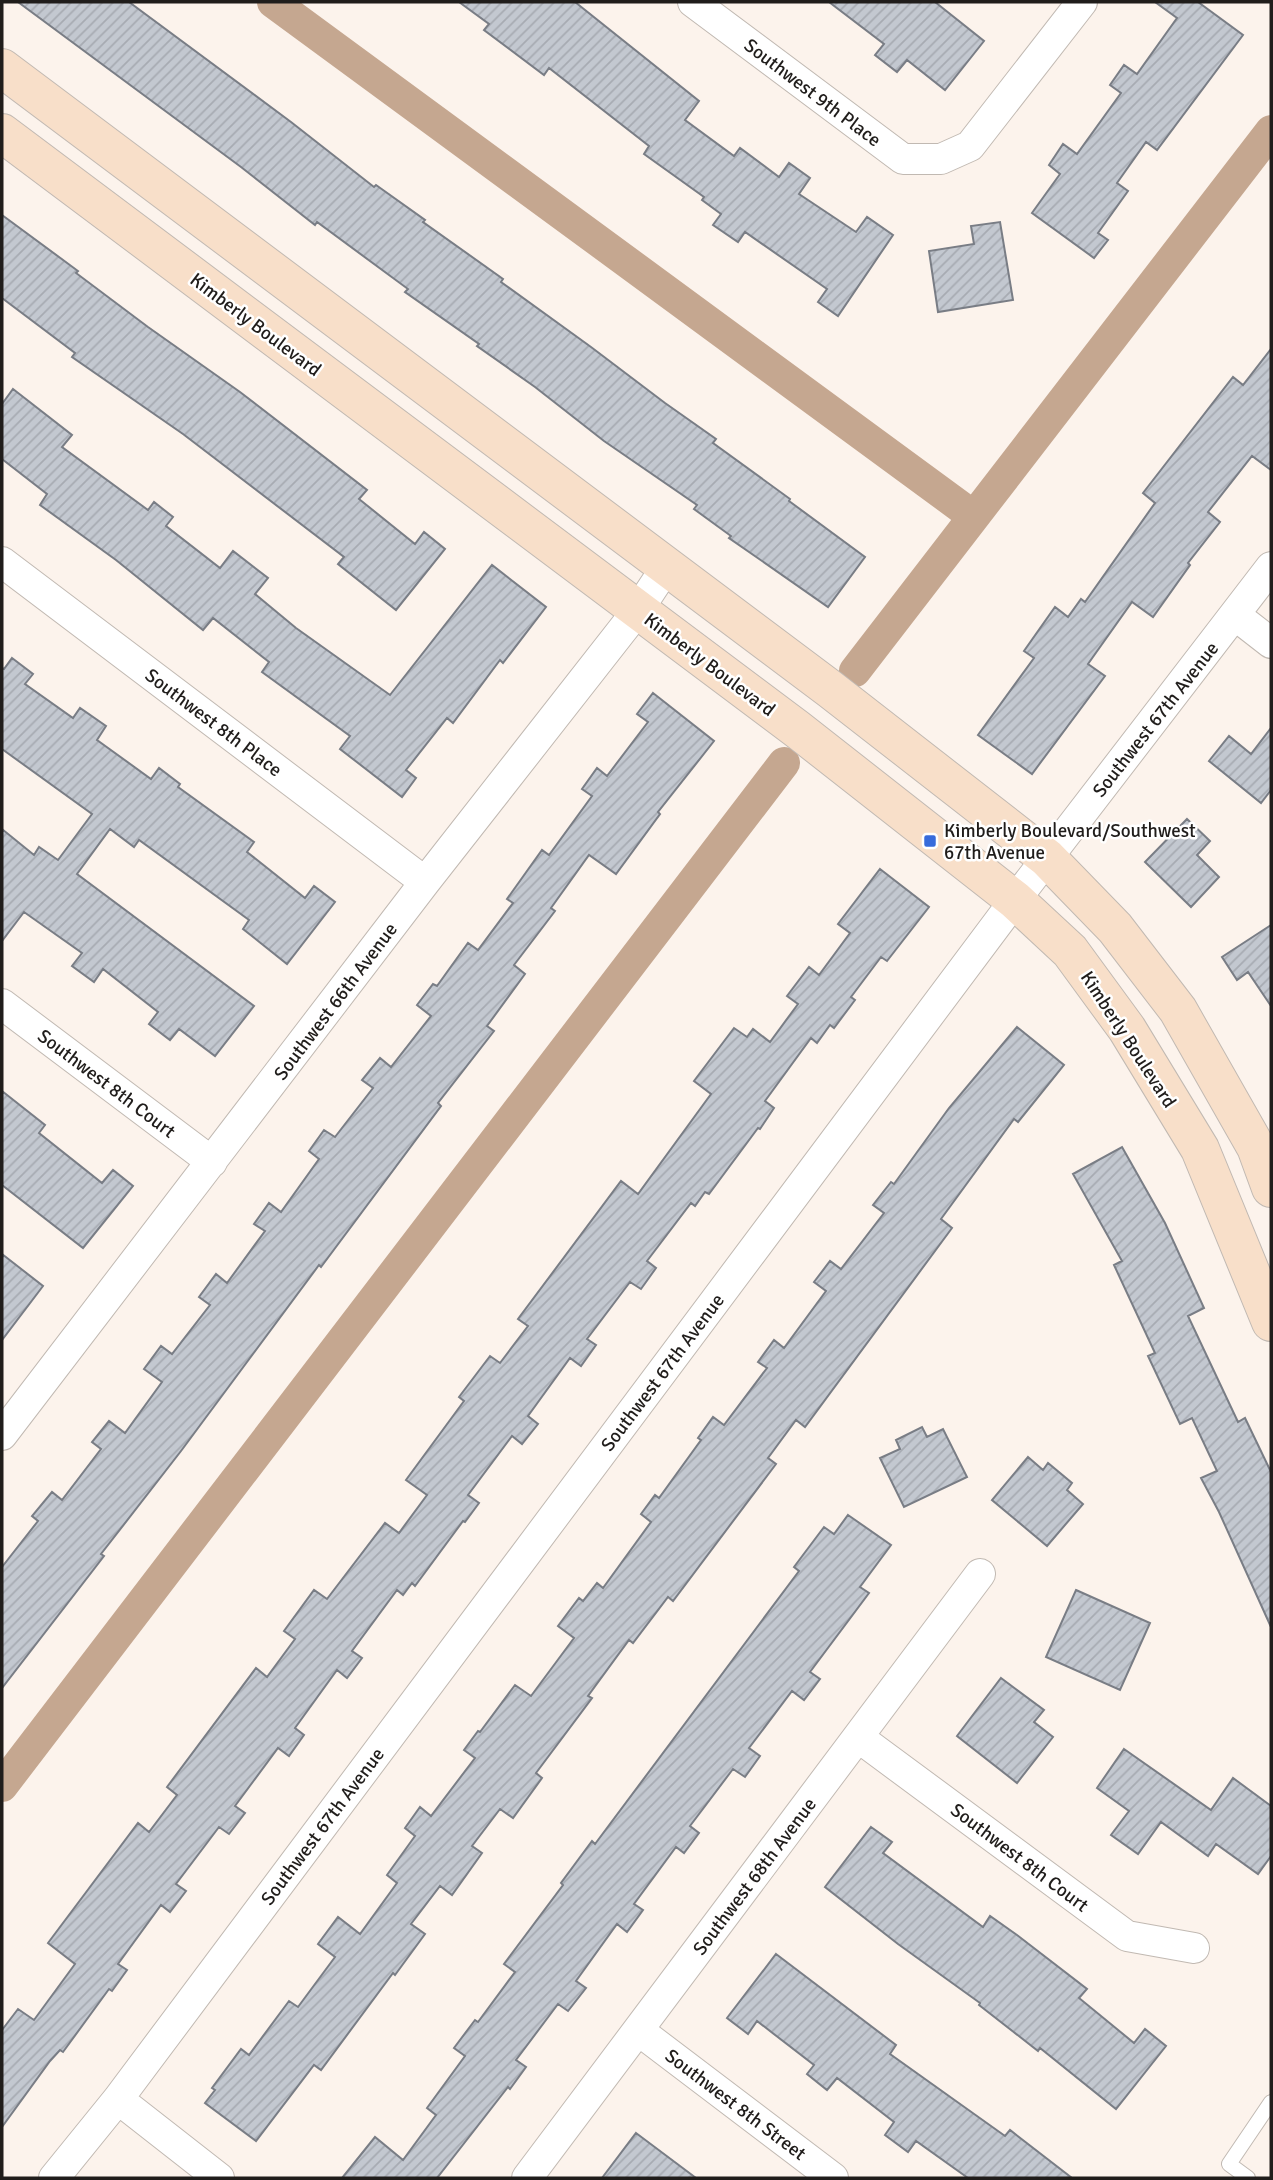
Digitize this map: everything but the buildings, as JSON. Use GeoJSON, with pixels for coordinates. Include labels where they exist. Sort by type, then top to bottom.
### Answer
{"type":"FeatureCollection","features":[{"type":"Feature","properties":{"kind":"street","name":"Southwest 9th Place"},"geometry":{"type":"LineString","coordinates":[[693,2],[903,159],[942,159],[970,146],[1082,2]]}},
{"type":"Feature","properties":{"kind":"street"},"geometry":{"type":"LineString","coordinates":[[2,68],[830,689],[1047,858],[1115,928],[1178,1010],[1256,1147],[1271,1188]]}},
{"type":"Feature","properties":{"kind":"street"},"geometry":{"type":"LineString","coordinates":[[44,166],[76,124]]}},
{"type":"Feature","properties":{"kind":"street","name":"Kimberly Boulevard"},"geometry":{"type":"LineString","coordinates":[[2,133],[807,737],[1015,900],[1070,951],[1127,1030],[1200,1149],[1271,1322]]}},
{"type":"Feature","properties":{"kind":"street","name":"Southwest 8th Place"},"geometry":{"type":"LineString","coordinates":[[2,562],[425,882]]}},
{"type":"Feature","properties":{"kind":"street","name":"Southwest 66th Avenue"},"geometry":{"type":"LineString","coordinates":[[2,1435],[425,882],[638,610],[667,566]]}},
{"type":"Feature","properties":{"kind":"street","name":"Southwest 67th Avenue"},"geometry":{"type":"LineString","coordinates":[[54,2178],[118,2099],[1015,900],[1271,567]]}},
{"type":"Feature","properties":{"kind":"street"},"geometry":{"type":"LineString","coordinates":[[1235,615],[1271,643]]}},
{"type":"Feature","properties":{"kind":"street","name":"Southwest 8th Court"},"geometry":{"type":"LineString","coordinates":[[2,1004],[212,1163]]}},
{"type":"Feature","properties":{"kind":"street","name":"Southwest 68th Avenue"},"geometry":{"type":"LineString","coordinates":[[527,2178],[980,1574]]}},
{"type":"Feature","properties":{"kind":"street","name":"Southwest 8th Court"},"geometry":{"type":"LineString","coordinates":[[858,1737],[1128,1936],[1194,1948]]}},
{"type":"Feature","properties":{"kind":"street","name":"Southwest 8th Street"},"geometry":{"type":"LineString","coordinates":[[638,2030],[833,2178]]}},
{"type":"Feature","properties":{"kind":"street"},"geometry":{"type":"LineString","coordinates":[[118,2099],[219,2178]]}},
{"type":"Feature","properties":{"kind":"lane"},"geometry":{"type":"LineString","coordinates":[[1248,2178],[1229,2164],[1271,2102]]}},
{"type":"Feature","properties":{"kind":"waterway"},"geometry":{"type":"LineString","coordinates":[[273,2],[973,516]]}},
{"type":"Feature","properties":{"kind":"waterway"},"geometry":{"type":"LineString","coordinates":[[855,671],[1271,131]]}},
{"type":"Feature","properties":{"kind":"waterway"},"geometry":{"type":"LineString","coordinates":[[2,1786],[784,763]]}},
{"type":"Feature","properties":{"kind":"place","name":"Kimberly Boulevard/Southwest 67th Avenue"},"geometry":{"type":"Point","coordinates":[930,841]}}]}
